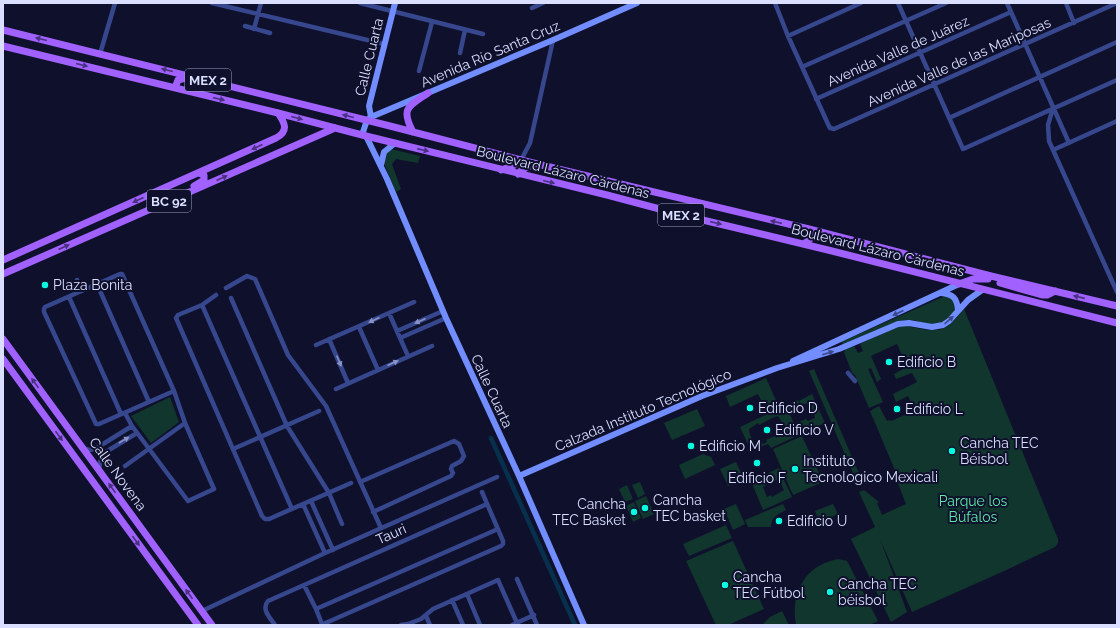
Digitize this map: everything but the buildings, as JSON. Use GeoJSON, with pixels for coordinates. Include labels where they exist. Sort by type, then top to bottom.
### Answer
{"type":"FeatureCollection","features":[{"type":"Feature","properties":{"kind":"main road","name":"Boulevard Lázaro Cárdenas"},"geometry":{"type":"LineString","coordinates":[[3,30],[369,119],[534,164],[809,229],[936,262],[1117,306]]}},
{"type":"Feature","properties":{"kind":"main road","name":"Boulevard Lázaro Cárdenas"},"geometry":{"type":"LineString","coordinates":[[3,46],[278,113],[364,136],[607,195],[1117,323]]}},
{"type":"Feature","properties":{"kind":"main road"},"geometry":{"type":"LineString","coordinates":[[175,88],[178,80],[191,76]]}},
{"type":"Feature","properties":{"kind":"main road"},"geometry":{"type":"LineString","coordinates":[[413,132],[407,120],[408,110],[413,104],[428,93]]}},
{"type":"Feature","properties":{"kind":"main road","name":"BC 92"},"geometry":{"type":"LineString","coordinates":[[3,260],[280,136],[284,132],[285,128],[278,113]]}},
{"type":"Feature","properties":{"kind":"main road","name":"BC 92"},"geometry":{"type":"LineString","coordinates":[[3,274],[335,128]]}},
{"type":"Feature","properties":{"kind":"main road"},"geometry":{"type":"LineString","coordinates":[[501,170],[513,166],[521,160]]}},
{"type":"Feature","properties":{"kind":"main road"},"geometry":{"type":"LineString","coordinates":[[518,174],[534,164]]}},
{"type":"Feature","properties":{"kind":"main road"},"geometry":{"type":"LineString","coordinates":[[172,200],[175,194],[204,180],[204,176],[199,173]]}},
{"type":"Feature","properties":{"kind":"main road"},"geometry":{"type":"LineString","coordinates":[[607,195],[613,189],[613,182]]}},
{"type":"Feature","properties":{"kind":"main road"},"geometry":{"type":"LineString","coordinates":[[804,244],[810,239],[811,234],[809,229]]}},
{"type":"Feature","properties":{"kind":"main road"},"geometry":{"type":"LineString","coordinates":[[51,253],[48,247],[49,245],[64,237],[71,230]]}},
{"type":"Feature","properties":{"kind":"main road"},"geometry":{"type":"LineString","coordinates":[[959,284],[980,278],[1042,295],[1047,295],[1055,291]]}},
{"type":"Feature","properties":{"kind":"main road","name":"Calle Novena"},"geometry":{"type":"LineString","coordinates":[[3,339],[212,625]]}},
{"type":"Feature","properties":{"kind":"main road","name":"Calle Novena"},"geometry":{"type":"LineString","coordinates":[[3,359],[198,625]]}},
{"type":"Feature","properties":{"kind":"main road"},"geometry":{"type":"LineString","coordinates":[[192,618],[202,611]]}},
{"type":"Feature","properties":{"kind":"street"},"geometry":{"type":"LineString","coordinates":[[100,54],[115,3]]}},
{"type":"Feature","properties":{"kind":"street"},"geometry":{"type":"LineString","coordinates":[[212,3],[384,44]]}},
{"type":"Feature","properties":{"kind":"street"},"geometry":{"type":"LineString","coordinates":[[254,29],[260,3]]}},
{"type":"Feature","properties":{"kind":"street"},"geometry":{"type":"LineString","coordinates":[[360,3],[483,34]]}},
{"type":"Feature","properties":{"kind":"street","name":"Calle Cuarta"},"geometry":{"type":"LineString","coordinates":[[369,119],[369,106],[395,3]]}},
{"type":"Feature","properties":{"kind":"street"},"geometry":{"type":"LineString","coordinates":[[532,8],[543,3]]}},
{"type":"Feature","properties":{"kind":"street","name":"Avenida Río Santa Cruz"},"geometry":{"type":"LineString","coordinates":[[369,119],[637,3]]}},
{"type":"Feature","properties":{"kind":"street"},"geometry":{"type":"LineString","coordinates":[[776,3],[788,36],[816,99]]}},
{"type":"Feature","properties":{"kind":"street"},"geometry":{"type":"LineString","coordinates":[[788,36],[861,3]]}},
{"type":"Feature","properties":{"kind":"street"},"geometry":{"type":"LineString","coordinates":[[898,3],[963,149],[1117,80]]}},
{"type":"Feature","properties":{"kind":"street"},"geometry":{"type":"LineString","coordinates":[[802,67],[946,3]]}},
{"type":"Feature","properties":{"kind":"street"},"geometry":{"type":"LineString","coordinates":[[1007,3],[1069,143]]}},
{"type":"Feature","properties":{"kind":"street"},"geometry":{"type":"LineString","coordinates":[[1066,3],[1074,22]]}},
{"type":"Feature","properties":{"kind":"street","name":"Avenida Valle de las Mariposas"},"geometry":{"type":"LineString","coordinates":[[816,99],[829,127],[832,129],[836,128],[1117,3]]}},
{"type":"Feature","properties":{"kind":"street","name":"Avenida Valle de Juárez"},"geometry":{"type":"LineString","coordinates":[[816,99],[1011,12]]}},
{"type":"Feature","properties":{"kind":"street"},"geometry":{"type":"LineString","coordinates":[[419,71],[432,22]]}},
{"type":"Feature","properties":{"kind":"street"},"geometry":{"type":"LineString","coordinates":[[245,26],[270,33]]}},
{"type":"Feature","properties":{"kind":"street"},"geometry":{"type":"LineString","coordinates":[[460,53],[465,30]]}},
{"type":"Feature","properties":{"kind":"street"},"geometry":{"type":"LineString","coordinates":[[521,160],[530,144],[553,40]]}},
{"type":"Feature","properties":{"kind":"street"},"geometry":{"type":"LineString","coordinates":[[949,118],[1117,42]]}},
{"type":"Feature","properties":{"kind":"street"},"geometry":{"type":"LineString","coordinates":[[1053,108],[1047,132],[1049,141],[1117,292]]}},
{"type":"Feature","properties":{"kind":"street"},"geometry":{"type":"LineString","coordinates":[[364,136],[369,119]]}},
{"type":"Feature","properties":{"kind":"street"},"geometry":{"type":"LineString","coordinates":[[1053,150],[1117,121]]}},
{"type":"Feature","properties":{"kind":"street","name":"Calle Cuarta"},"geometry":{"type":"LineString","coordinates":[[364,136],[381,166],[446,318],[584,625]]}},
{"type":"Feature","properties":{"kind":"street"},"geometry":{"type":"LineString","coordinates":[[381,166],[384,152],[395,143]]}},
{"type":"Feature","properties":{"kind":"street"},"geometry":{"type":"LineString","coordinates":[[69,297],[123,413],[148,449],[188,501],[214,489],[185,423],[174,391],[122,274],[45,307],[44,312],[96,424],[99,424],[123,413],[174,391]]}},
{"type":"Feature","properties":{"kind":"street"},"geometry":{"type":"LineString","coordinates":[[226,288],[247,276],[255,279],[288,355],[326,406],[381,528]]}},
{"type":"Feature","properties":{"kind":"street"},"geometry":{"type":"LineString","coordinates":[[77,280],[82,291]]}},
{"type":"Feature","properties":{"kind":"street"},"geometry":{"type":"LineString","coordinates":[[97,284],[149,402]]}},
{"type":"Feature","properties":{"kind":"street","name":"Calzada Instituto Tecnológico"},"geometry":{"type":"LineString","coordinates":[[777,368],[959,284]]}},
{"type":"Feature","properties":{"kind":"street","name":"Calzada Instituto Tecnológico"},"geometry":{"type":"LineString","coordinates":[[518,476],[702,396],[777,368],[843,348],[901,323],[909,322],[932,327],[943,325],[949,321],[968,300],[982,290]]}},
{"type":"Feature","properties":{"kind":"street"},"geometry":{"type":"LineString","coordinates":[[940,293],[948,293],[953,296],[957,302],[958,310]]}},
{"type":"Feature","properties":{"kind":"street"},"geometry":{"type":"LineString","coordinates":[[216,295],[202,305],[178,315],[176,318],[262,516],[269,520],[351,483]]}},
{"type":"Feature","properties":{"kind":"street"},"geometry":{"type":"LineString","coordinates":[[231,298],[287,426],[329,493],[342,524]]}},
{"type":"Feature","properties":{"kind":"street"},"geometry":{"type":"LineString","coordinates":[[316,345],[414,302]]}},
{"type":"Feature","properties":{"kind":"street"},"geometry":{"type":"LineString","coordinates":[[202,305],[292,509]]}},
{"type":"Feature","properties":{"kind":"street"},"geometry":{"type":"LineString","coordinates":[[398,331],[443,310]]}},
{"type":"Feature","properties":{"kind":"street"},"geometry":{"type":"LineString","coordinates":[[390,313],[408,356]]}},
{"type":"Feature","properties":{"kind":"street"},"geometry":{"type":"LineString","coordinates":[[400,338],[446,318]]}},
{"type":"Feature","properties":{"kind":"street"},"geometry":{"type":"LineString","coordinates":[[359,327],[378,370]]}},
{"type":"Feature","properties":{"kind":"street"},"geometry":{"type":"LineString","coordinates":[[330,339],[348,383]]}},
{"type":"Feature","properties":{"kind":"street"},"geometry":{"type":"LineString","coordinates":[[839,340],[839,345],[843,348]]}},
{"type":"Feature","properties":{"kind":"street"},"geometry":{"type":"LineString","coordinates":[[336,389],[432,346]]}},
{"type":"Feature","properties":{"kind":"street"},"geometry":{"type":"LineString","coordinates":[[848,373],[855,381]]}},
{"type":"Feature","properties":{"kind":"street"},"geometry":{"type":"LineString","coordinates":[[233,450],[320,412]]}},
{"type":"Feature","properties":{"kind":"street"},"geometry":{"type":"LineString","coordinates":[[125,466],[185,423]]}},
{"type":"Feature","properties":{"kind":"street"},"geometry":{"type":"LineString","coordinates":[[82,448],[89,450],[94,449],[132,426]]}},
{"type":"Feature","properties":{"kind":"street"},"geometry":{"type":"LineString","coordinates":[[99,471],[100,462],[104,453],[137,433]]}},
{"type":"Feature","properties":{"kind":"street"},"geometry":{"type":"LineString","coordinates":[[360,482],[454,441],[459,444],[464,456],[461,461],[452,466],[452,476],[373,512]]}},
{"type":"Feature","properties":{"kind":"street"},"geometry":{"type":"LineString","coordinates":[[202,611],[325,553],[497,477]]}},
{"type":"Feature","properties":{"kind":"street"},"geometry":{"type":"LineString","coordinates":[[304,585],[322,625],[501,546],[504,541],[482,492]]}},
{"type":"Feature","properties":{"kind":"street"},"geometry":{"type":"LineString","coordinates":[[312,501],[333,550]]}},
{"type":"Feature","properties":{"kind":"street"},"geometry":{"type":"LineString","coordinates":[[303,504],[325,553]]}},
{"type":"Feature","properties":{"kind":"street","name":"Tauri"},"geometry":{"type":"LineString","coordinates":[[274,624],[267,613],[265,607],[266,602],[487,504]]}},
{"type":"Feature","properties":{"kind":"street"},"geometry":{"type":"LineString","coordinates":[[316,609],[498,529]]}},
{"type":"Feature","properties":{"kind":"street"},"geometry":{"type":"LineString","coordinates":[[517,579],[534,615],[537,625]]}},
{"type":"Feature","properties":{"kind":"street"},"geometry":{"type":"LineString","coordinates":[[401,625],[409,625],[426,616],[433,609],[498,580],[517,623]]}},
{"type":"Feature","properties":{"kind":"street"},"geometry":{"type":"LineString","coordinates":[[467,594],[480,625]]}},
{"type":"Feature","properties":{"kind":"street"},"geometry":{"type":"LineString","coordinates":[[452,600],[463,625]]}},
{"type":"Feature","properties":{"kind":"street"},"geometry":{"type":"LineString","coordinates":[[512,625],[534,615]]}},
{"type":"Feature","properties":{"kind":"street"},"geometry":{"type":"LineString","coordinates":[[426,616],[430,625]]}},
{"type":"Feature","properties":{"kind":"green space"},"geometry":{"type":"Polygon","coordinates":[[[391,149],[420,156],[418,163],[396,159],[392,164],[401,189],[396,192],[384,163],[386,153],[391,149]]]}},
{"type":"Feature","properties":{"kind":"green space"},"geometry":{"type":"Polygon","coordinates":[[[945,296],[951,297],[957,312],[942,323],[931,325],[913,320],[898,321],[844,345],[841,342],[945,296]]]}},
{"type":"Feature","properties":{"kind":"green space","name":"Parque los Búfalos"},"geometry":{"type":"Polygon","coordinates":[[[964,309],[1058,539],[1058,543],[1055,547],[912,612],[880,539],[907,612],[891,622],[851,539],[875,527],[859,492],[864,490],[879,502],[877,503],[882,515],[906,504],[895,476],[897,475],[870,411],[879,406],[887,421],[891,421],[911,412],[911,410],[914,409],[908,396],[896,402],[893,394],[917,382],[912,373],[896,379],[894,374],[907,367],[897,344],[871,356],[881,379],[877,382],[871,368],[868,369],[883,402],[869,408],[855,375],[852,373],[844,352],[846,349],[854,346],[858,353],[863,351],[860,344],[893,328],[906,326],[930,330],[942,329],[951,323],[964,309]]]}},
{"type":"Feature","properties":{"kind":"green space"},"geometry":{"type":"Polygon","coordinates":[[[814,369],[861,478],[853,473],[809,371],[814,369]]]}},
{"type":"Feature","properties":{"kind":"green space"},"geometry":{"type":"Polygon","coordinates":[[[766,378],[779,407],[767,413],[758,394],[730,407],[726,396],[766,378]]]}},
{"type":"Feature","properties":{"kind":"green space"},"geometry":{"type":"Polygon","coordinates":[[[812,394],[825,423],[771,448],[768,444],[751,451],[740,427],[798,400],[801,407],[789,412],[794,424],[806,419],[808,421],[815,418],[809,403],[801,405],[799,401],[812,394]],[[778,416],[759,425],[758,423],[749,429],[750,435],[756,445],[762,442],[763,444],[767,442],[766,440],[775,436],[776,438],[785,432],[784,426],[778,416]]]}},
{"type":"Feature","properties":{"kind":"green space"},"geometry":{"type":"Polygon","coordinates":[[[170,397],[179,422],[151,443],[131,416],[170,397]]]}},
{"type":"Feature","properties":{"kind":"green space"},"geometry":{"type":"Polygon","coordinates":[[[697,409],[705,426],[672,440],[664,423],[697,409]]]}},
{"type":"Feature","properties":{"kind":"green space"},"geometry":{"type":"Polygon","coordinates":[[[802,436],[823,482],[793,495],[773,449],[802,436]]]}},
{"type":"Feature","properties":{"kind":"green space"},"geometry":{"type":"Polygon","coordinates":[[[703,454],[711,457],[715,465],[685,479],[679,465],[703,454]]]}},
{"type":"Feature","properties":{"kind":"green space"},"geometry":{"type":"Polygon","coordinates":[[[736,462],[744,479],[728,486],[720,469],[736,462]]]}},
{"type":"Feature","properties":{"kind":"green space"},"geometry":{"type":"Polygon","coordinates":[[[779,468],[783,477],[770,483],[766,474],[779,468]]]}},
{"type":"Feature","properties":{"kind":"green space"},"geometry":{"type":"Polygon","coordinates":[[[765,475],[768,484],[763,487],[767,497],[771,495],[772,497],[784,490],[779,479],[783,478],[792,497],[763,510],[753,486],[753,480],[765,475]]]}},
{"type":"Feature","properties":{"kind":"green space"},"geometry":{"type":"Polygon","coordinates":[[[640,482],[645,494],[638,498],[632,485],[640,482]]]}},
{"type":"Feature","properties":{"kind":"green space"},"geometry":{"type":"Polygon","coordinates":[[[627,485],[633,499],[625,502],[619,489],[627,485]]]}},
{"type":"Feature","properties":{"kind":"green space","name":"Cancha TEC basket"},"geometry":{"type":"Polygon","coordinates":[[[646,496],[654,514],[643,519],[635,501],[646,496]]]}},
{"type":"Feature","properties":{"kind":"green space","name":"Cancha TEC Basket"},"geometry":{"type":"Polygon","coordinates":[[[634,502],[641,518],[633,522],[626,506],[634,502]]]}},
{"type":"Feature","properties":{"kind":"green space"},"geometry":{"type":"Polygon","coordinates":[[[736,504],[745,524],[733,530],[724,509],[736,504]]]}},
{"type":"Feature","properties":{"kind":"green space"},"geometry":{"type":"Polygon","coordinates":[[[783,504],[786,510],[774,518],[771,527],[748,527],[745,520],[783,504]]]}},
{"type":"Feature","properties":{"kind":"green space"},"geometry":{"type":"Polygon","coordinates":[[[833,504],[838,514],[816,524],[813,517],[817,516],[815,511],[833,504]]]}},
{"type":"Feature","properties":{"kind":"green space"},"geometry":{"type":"Polygon","coordinates":[[[726,525],[732,538],[689,556],[683,544],[726,525]]]}},
{"type":"Feature","properties":{"kind":"green space","name":"Cancha TEC Fútbol"},"geometry":{"type":"Polygon","coordinates":[[[733,541],[764,609],[728,625],[716,625],[686,561],[733,541]]]}},
{"type":"Feature","properties":{"kind":"green space","name":"Cancha TEC béisbol"},"geometry":{"type":"Polygon","coordinates":[[[838,559],[847,561],[878,621],[870,625],[796,625],[795,602],[802,582],[817,567],[826,562],[838,559]]]}},
{"type":"Feature","properties":{"kind":"green space"},"geometry":{"type":"Polygon","coordinates":[[[782,611],[789,625],[762,625],[770,617],[782,611]]]}},
{"type":"Feature","properties":{"kind":"waterway"},"geometry":{"type":"LineString","coordinates":[[491,438],[575,625]]}},
{"type":"Feature","properties":{"kind":"place","name":"Plaza Bonita"},"geometry":{"type":"Point","coordinates":[45,285]}},
{"type":"Feature","properties":{"kind":"place","name":"Edificio B"},"geometry":{"type":"Point","coordinates":[889,362]}},
{"type":"Feature","properties":{"kind":"place","name":"Edificio D"},"geometry":{"type":"Point","coordinates":[750,408]}},
{"type":"Feature","properties":{"kind":"place","name":"Edificio L"},"geometry":{"type":"Point","coordinates":[897,409]}},
{"type":"Feature","properties":{"kind":"place","name":"Edificio V"},"geometry":{"type":"Point","coordinates":[767,430]}},
{"type":"Feature","properties":{"kind":"place","name":"Edificio M"},"geometry":{"type":"Point","coordinates":[691,446]}},
{"type":"Feature","properties":{"kind":"place","name":"Cancha TEC Béisbol"},"geometry":{"type":"Point","coordinates":[952,451]}},
{"type":"Feature","properties":{"kind":"place","name":"Edificio F"},"geometry":{"type":"Point","coordinates":[757,463]}},
{"type":"Feature","properties":{"kind":"place","name":"Instituto Tecnologico Mexicali"},"geometry":{"type":"Point","coordinates":[795,469]}},
{"type":"Feature","properties":{"kind":"place","name":"Cancha TEC basket"},"geometry":{"type":"Point","coordinates":[645,508]}},
{"type":"Feature","properties":{"kind":"place","name":"Cancha TEC Basket"},"geometry":{"type":"Point","coordinates":[634,512]}},
{"type":"Feature","properties":{"kind":"place","name":"Edificio U"},"geometry":{"type":"Point","coordinates":[779,521]}},
{"type":"Feature","properties":{"kind":"place","name":"Cancha TEC Fútbol"},"geometry":{"type":"Point","coordinates":[725,585]}},
{"type":"Feature","properties":{"kind":"place","name":"Cancha TEC béisbol"},"geometry":{"type":"Point","coordinates":[830,592]}}]}
